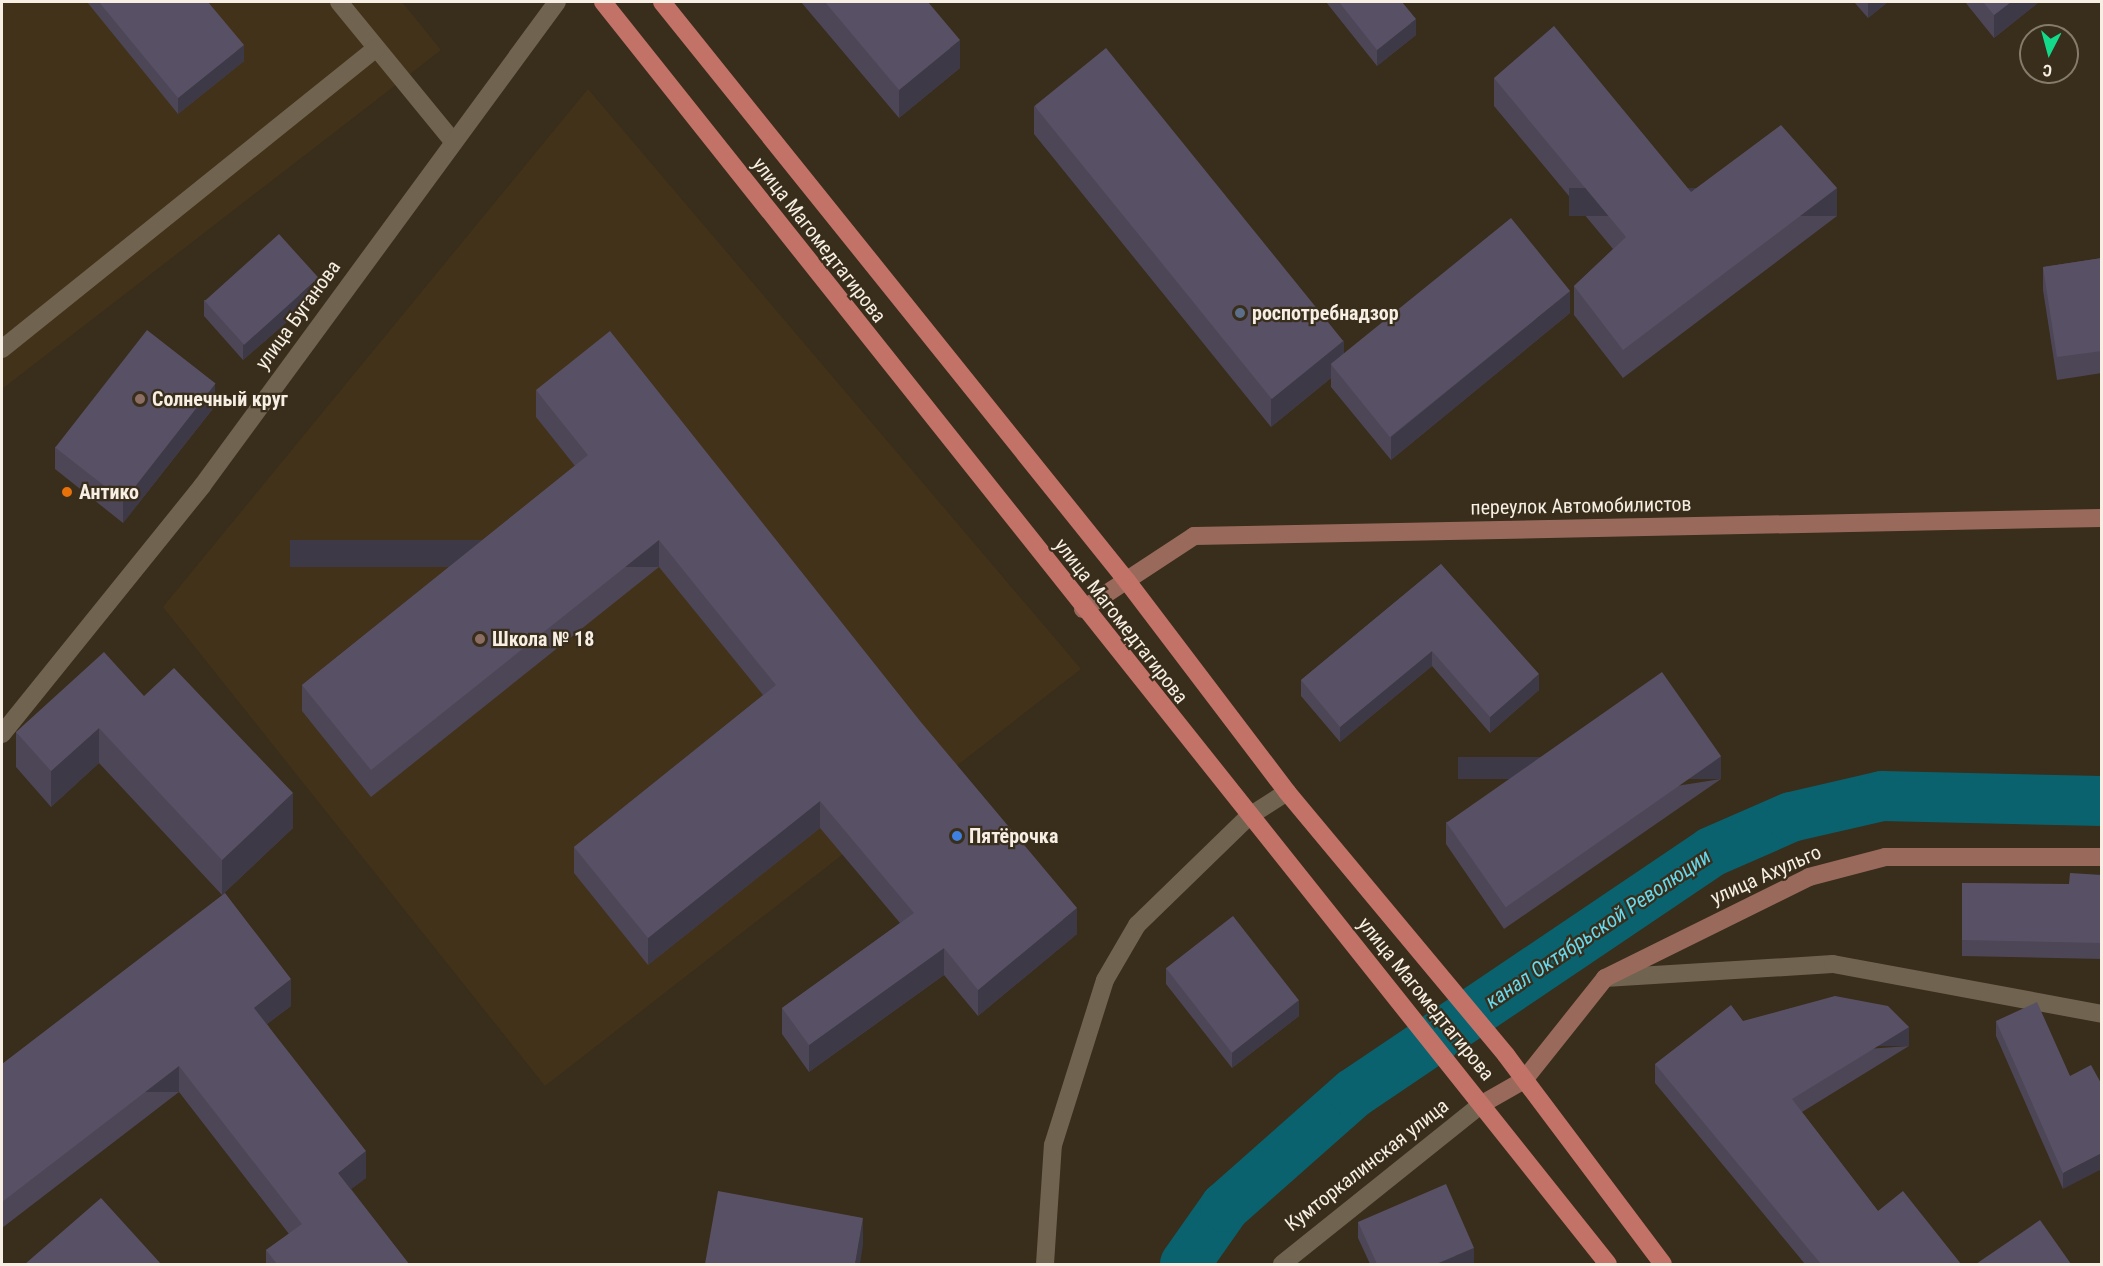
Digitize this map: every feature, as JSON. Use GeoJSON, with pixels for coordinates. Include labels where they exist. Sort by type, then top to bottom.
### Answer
{"type":"FeatureCollection","features":[{"type":"Feature","properties":{"kind":"main road","name":"улица Магомедтагирова"},"geometry":{"type":"LineString","coordinates":[[603,2],[1248,817],[1465,1082],[1608,1264]]}},
{"type":"Feature","properties":{"kind":"main road","name":"улица Магомедтагирова"},"geometry":{"type":"LineString","coordinates":[[662,2],[1126,581],[1287,792],[1506,1055],[1663,1264]]}},
{"type":"Feature","properties":{"kind":"main road","name":"переулок Автомобилистов"},"geometry":{"type":"LineString","coordinates":[[1083,609],[1194,536],[2102,518]]}},
{"type":"Feature","properties":{"kind":"main road","name":"улица Ахульго"},"geometry":{"type":"LineString","coordinates":[[1605,978],[1773,892],[1845,865],[1925,855],[2102,857]]}},
{"type":"Feature","properties":{"kind":"main road"},"geometry":{"type":"LineString","coordinates":[[1482,1104],[1524,1080],[1605,978]]}},
{"type":"Feature","properties":{"kind":"street"},"geometry":{"type":"LineString","coordinates":[[339,2],[452,139]]}},
{"type":"Feature","properties":{"kind":"street","name":"улица Буганова"},"geometry":{"type":"LineString","coordinates":[[2,734],[202,486],[452,139],[557,2]]}},
{"type":"Feature","properties":{"kind":"street"},"geometry":{"type":"LineString","coordinates":[[2,349],[376,48]]}},
{"type":"Feature","properties":{"kind":"street"},"geometry":{"type":"LineString","coordinates":[[1045,1264],[1053,1145],[1105,980],[1137,925],[1248,817],[1287,792]]}},
{"type":"Feature","properties":{"kind":"street"},"geometry":{"type":"LineString","coordinates":[[1605,978],[1833,964],[2102,1014]]}},
{"type":"Feature","properties":{"kind":"street","name":"Кумторкалинская улица"},"geometry":{"type":"LineString","coordinates":[[1282,1264],[1482,1104]]}},
{"type":"Feature","properties":{"kind":"shaded area"},"geometry":{"type":"Polygon","coordinates":[[[2,2],[402,2],[441,50],[2,389],[2,2]]]}},
{"type":"Feature","properties":{"kind":"shaded area"},"geometry":{"type":"Polygon","coordinates":[[[588,89],[1081,669],[545,1086],[163,607],[588,89]]]}},
{"type":"Feature","properties":{"kind":"building"},"geometry":{"type":"Polygon","coordinates":[[[99,2],[208,2],[244,45],[178,98],[99,2]]]}},
{"type":"Feature","properties":{"kind":"building"},"geometry":{"type":"Polygon","coordinates":[[[825,2],[928,2],[960,40],[899,90],[825,2]]]}},
{"type":"Feature","properties":{"kind":"building"},"geometry":{"type":"Polygon","coordinates":[[[1339,2],[1402,2],[1416,19],[1377,50],[1339,2]]]}},
{"type":"Feature","properties":{"kind":"building"},"geometry":{"type":"Polygon","coordinates":[[[1983,2],[2011,2],[1994,15],[1983,2]]]}},
{"type":"Feature","properties":{"kind":"building"},"geometry":{"type":"Polygon","coordinates":[[[1554,26],[1691,192],[1781,125],[1837,188],[1623,350],[1574,286],[1626,237],[1494,78],[1554,26]]]}},
{"type":"Feature","properties":{"kind":"building"},"geometry":{"type":"Polygon","coordinates":[[[1106,48],[1343,341],[1272,399],[1035,106],[1106,48]]]}},
{"type":"Feature","properties":{"kind":"building"},"geometry":{"type":"Polygon","coordinates":[[[1511,218],[1570,291],[1390,437],[1331,364],[1511,218]]]}},
{"type":"Feature","properties":{"kind":"building"},"geometry":{"type":"Polygon","coordinates":[[[279,234],[318,278],[244,345],[205,301],[279,234]]]}},
{"type":"Feature","properties":{"kind":"building"},"geometry":{"type":"Polygon","coordinates":[[[2102,258],[2102,351],[2057,357],[2043,267],[2102,258]]]}},
{"type":"Feature","properties":{"kind":"building"},"geometry":{"type":"Polygon","coordinates":[[[147,330],[216,384],[124,501],[55,447],[147,330]]]}},
{"type":"Feature","properties":{"kind":"building","name":"Школа № 18"},"geometry":{"type":"Polygon","coordinates":[[[610,331],[920,721],[1077,908],[978,990],[944,948],[809,1045],[782,1008],[914,913],[820,801],[648,938],[574,847],[776,685],[659,540],[371,770],[302,685],[588,455],[536,390],[610,331]]]}},
{"type":"Feature","properties":{"kind":"building"},"geometry":{"type":"Polygon","coordinates":[[[1441,564],[1539,674],[1490,717],[1432,651],[1340,727],[1301,680],[1441,564]]]}},
{"type":"Feature","properties":{"kind":"building"},"geometry":{"type":"Polygon","coordinates":[[[104,652],[144,696],[174,668],[293,793],[222,860],[99,728],[51,771],[16,732],[104,652]]]}},
{"type":"Feature","properties":{"kind":"building"},"geometry":{"type":"Polygon","coordinates":[[[1662,672],[1721,756],[1506,907],[1447,823],[1662,672]]]}},
{"type":"Feature","properties":{"kind":"building"},"geometry":{"type":"Polygon","coordinates":[[[2070,873],[2102,875],[2102,943],[1962,940],[1962,883],[2069,884],[2070,873]]]}},
{"type":"Feature","properties":{"kind":"building"},"geometry":{"type":"Polygon","coordinates":[[[225,893],[291,979],[254,1008],[366,1151],[338,1173],[409,1264],[277,1264],[266,1250],[302,1224],[179,1066],[2,1202],[2,1064],[225,893]]]}},
{"type":"Feature","properties":{"kind":"building"},"geometry":{"type":"Polygon","coordinates":[[[1233,916],[1299,1000],[1232,1053],[1166,968],[1233,916]]]}},
{"type":"Feature","properties":{"kind":"building"},"geometry":{"type":"Polygon","coordinates":[[[1835,996],[1888,1006],[1909,1027],[1792,1099],[1878,1211],[1903,1191],[1961,1264],[1821,1264],[1655,1064],[1731,1005],[1743,1021],[1835,996]]]}},
{"type":"Feature","properties":{"kind":"building"},"geometry":{"type":"Polygon","coordinates":[[[2037,1002],[2070,1076],[2091,1065],[2102,1085],[2102,1153],[2063,1173],[1996,1021],[2037,1002]]]}},
{"type":"Feature","properties":{"kind":"building"},"geometry":{"type":"Polygon","coordinates":[[[1446,1184],[1474,1248],[1436,1264],[1377,1264],[1358,1222],[1446,1184]]]}},
{"type":"Feature","properties":{"kind":"building"},"geometry":{"type":"Polygon","coordinates":[[[718,1191],[863,1218],[855,1264],[705,1264],[718,1191]]]}},
{"type":"Feature","properties":{"kind":"building"},"geometry":{"type":"Polygon","coordinates":[[[101,1198],[161,1264],[25,1264],[101,1198]]]}},
{"type":"Feature","properties":{"kind":"building"},"geometry":{"type":"Polygon","coordinates":[[[2040,1220],[2071,1264],[1976,1264],[2040,1220]]]}},
{"type":"Feature","properties":{"kind":"waterway","name":"канал Октябрьской Революции"},"geometry":{"type":"LineString","coordinates":[[1185,1264],[1225,1207],[1354,1093],[1711,852],[1791,817],[1882,796],[2102,801]]}},
{"type":"Feature","properties":{"kind":"place","name":"роспотребнадзор"},"geometry":{"type":"Point","coordinates":[1240,313]}},
{"type":"Feature","properties":{"kind":"place","name":"Солнечный круг"},"geometry":{"type":"Point","coordinates":[140,399]}},
{"type":"Feature","properties":{"kind":"place","name":"Антико"},"geometry":{"type":"Point","coordinates":[67,492]}},
{"type":"Feature","properties":{"kind":"place","name":"Школа № 18"},"geometry":{"type":"Point","coordinates":[480,639]}},
{"type":"Feature","properties":{"kind":"place","name":"Пятёрочка"},"geometry":{"type":"Point","coordinates":[957,836]}}]}
